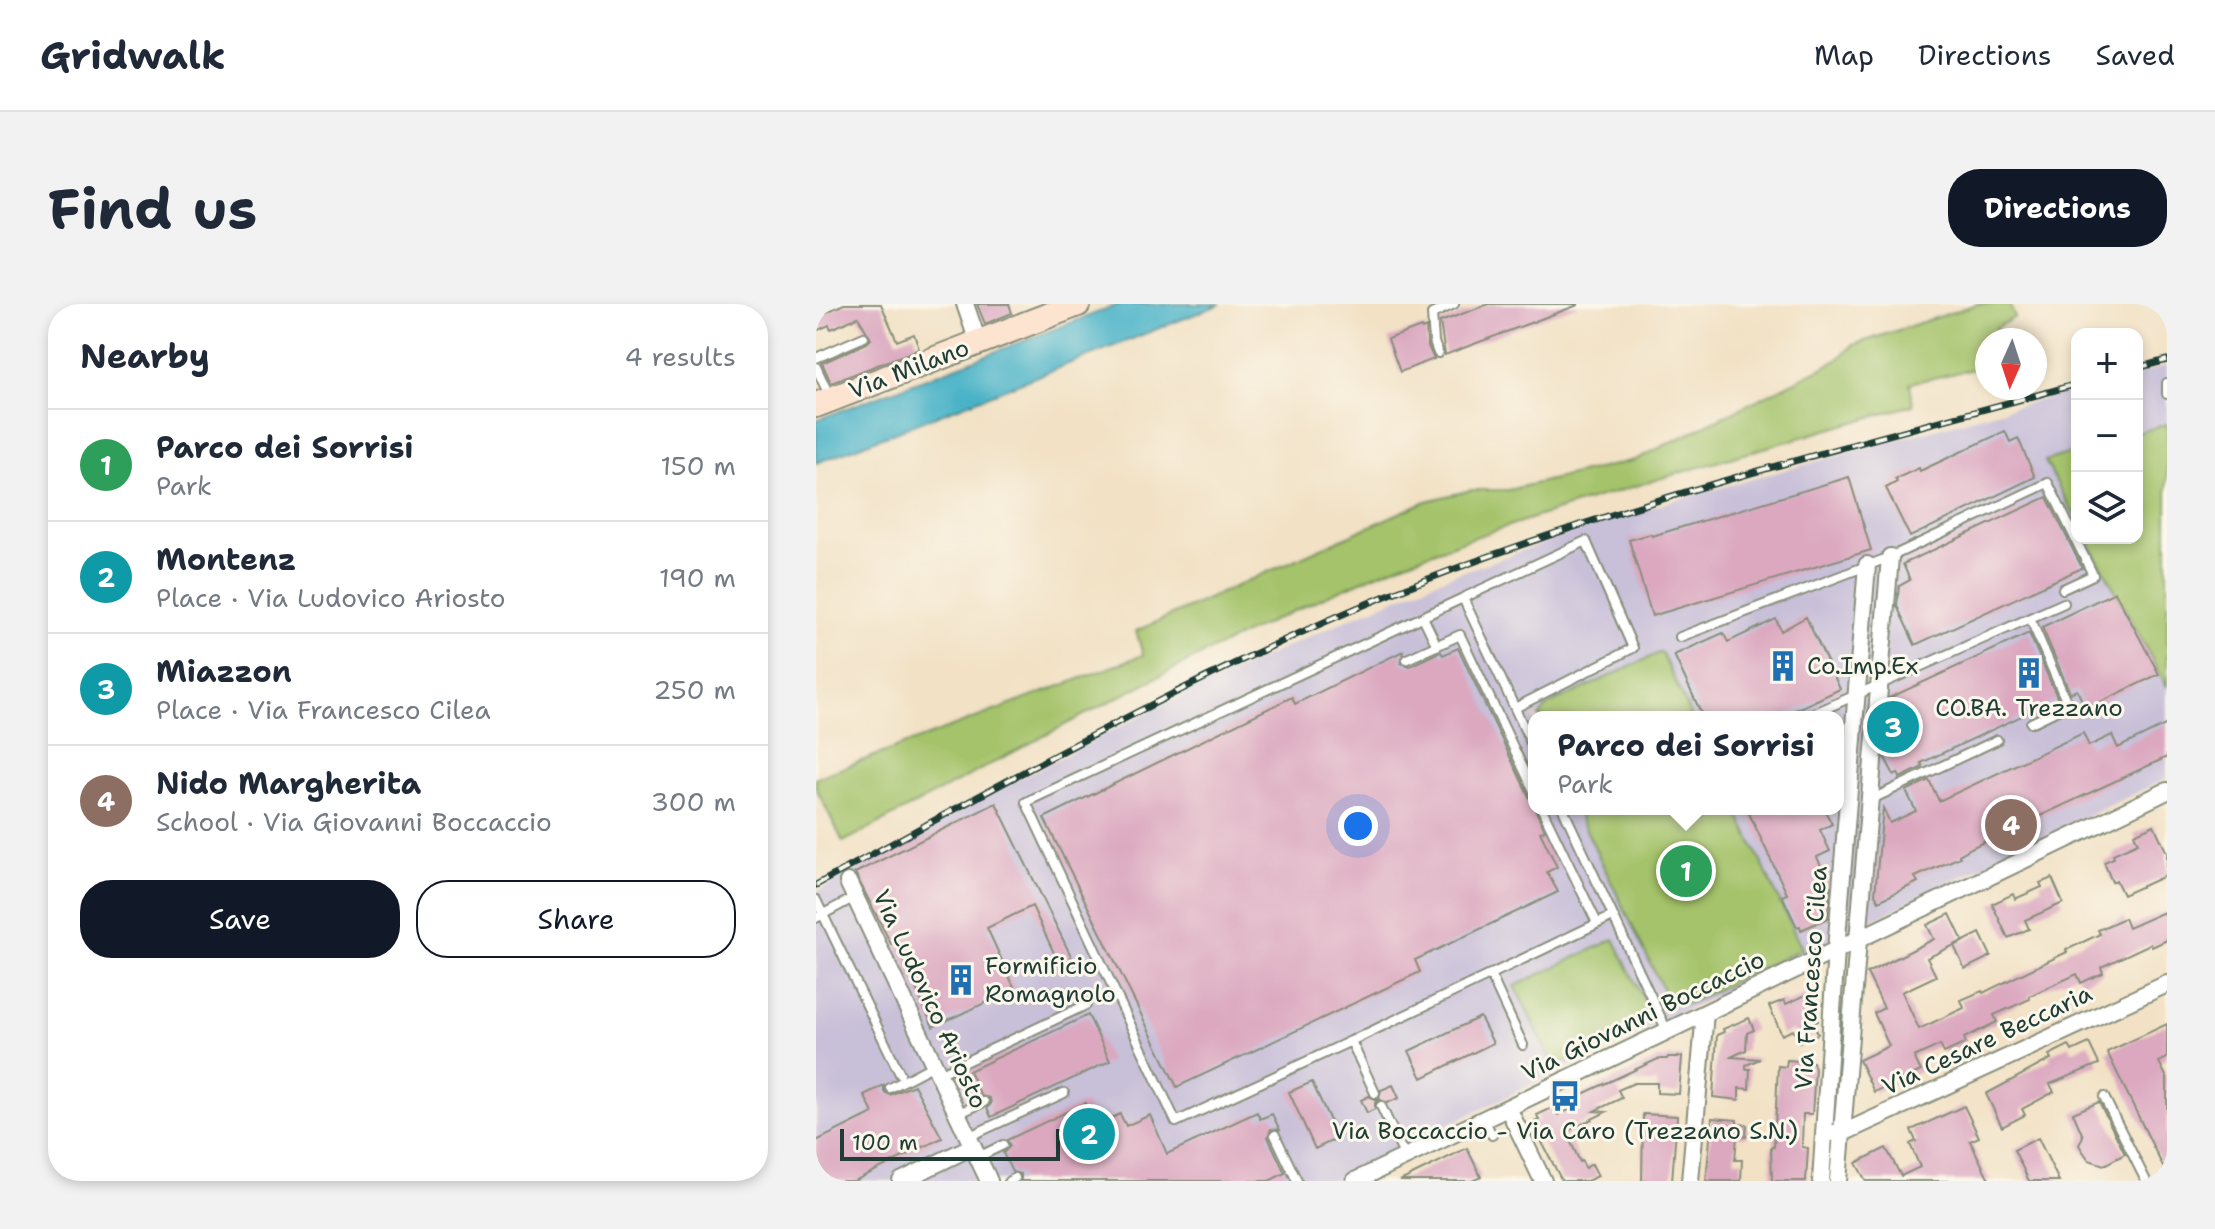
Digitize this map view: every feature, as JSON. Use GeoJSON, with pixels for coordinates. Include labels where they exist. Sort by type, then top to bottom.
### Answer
{"type":"FeatureCollection","features":[{"type":"Feature","properties":{"kind":"main road","name":"Via Milano"},"geometry":{"type":"LineString","coordinates":[[823,402],[1078,304]]}},
{"type":"Feature","properties":{"kind":"street"},"geometry":{"type":"LineString","coordinates":[[965,304],[978,342]]}},
{"type":"Feature","properties":{"kind":"street","name":"Via Francesco Cilea"},"geometry":{"type":"LineString","coordinates":[[1838,1181],[1890,557]]}},
{"type":"Feature","properties":{"kind":"street","name":"Via Francesco Cilea"},"geometry":{"type":"LineString","coordinates":[[1821,1181],[1867,565]]}},
{"type":"Feature","properties":{"kind":"street","name":"Via Giovanni Boccaccio"},"geometry":{"type":"LineString","coordinates":[[1355,1181],[2167,791]]}},
{"type":"Feature","properties":{"kind":"street","name":"Via Ludovico Ariosto"},"geometry":{"type":"LineString","coordinates":[[852,889],[989,1181]]}},
{"type":"Feature","properties":{"kind":"street","name":"Via Cesare Beccaria"},"geometry":{"type":"LineString","coordinates":[[1825,1133],[1843,1133],[2167,984]]}},
{"type":"Feature","properties":{"kind":"street"},"geometry":{"type":"LineString","coordinates":[[1690,1181],[1705,1013]]}},
{"type":"Feature","properties":{"kind":"street"},"geometry":{"type":"LineString","coordinates":[[1508,1108],[1543,1181]]}},
{"type":"Feature","properties":{"kind":"street"},"geometry":{"type":"LineString","coordinates":[[901,1181],[973,1147]]}},
{"type":"Feature","properties":{"kind":"lane"},"geometry":{"type":"LineString","coordinates":[[1438,353],[1432,314],[1454,304]]}},
{"type":"Feature","properties":{"kind":"lane","name":"Via Milano"},"geometry":{"type":"LineString","coordinates":[[816,358],[864,337]]}},
{"type":"Feature","properties":{"kind":"lane","name":"Via Milano"},"geometry":{"type":"LineString","coordinates":[[816,367],[823,402]]}},
{"type":"Feature","properties":{"kind":"lane"},"geometry":{"type":"LineString","coordinates":[[2167,383],[2167,394]]}},
{"type":"Feature","properties":{"kind":"lane"},"geometry":{"type":"LineString","coordinates":[[1680,637],[1890,557],[2048,483],[2093,575],[2063,589]]}},
{"type":"Feature","properties":{"kind":"lane"},"geometry":{"type":"LineString","coordinates":[[1515,708],[1633,648],[1586,541],[1026,802],[1176,1122],[1613,916]]}},
{"type":"Feature","properties":{"kind":"lane"},"geometry":{"type":"LineString","coordinates":[[1463,598],[1528,736]]}},
{"type":"Feature","properties":{"kind":"lane"},"geometry":{"type":"LineString","coordinates":[[1819,711],[2064,603]]}},
{"type":"Feature","properties":{"kind":"lane"},"geometry":{"type":"LineString","coordinates":[[1423,617],[1437,646]]}},
{"type":"Feature","properties":{"kind":"lane"},"geometry":{"type":"LineString","coordinates":[[2030,618],[2068,705],[2031,723]]}},
{"type":"Feature","properties":{"kind":"lane"},"geometry":{"type":"LineString","coordinates":[[1407,659],[1460,635],[1528,778]]}},
{"type":"Feature","properties":{"kind":"lane"},"geometry":{"type":"LineString","coordinates":[[1870,800],[1997,740]]}},
{"type":"Feature","properties":{"kind":"lane"},"geometry":{"type":"LineString","coordinates":[[1545,815],[1597,923]]}},
{"type":"Feature","properties":{"kind":"lane"},"geometry":{"type":"LineString","coordinates":[[1566,815],[1667,1031]]}},
{"type":"Feature","properties":{"kind":"lane"},"geometry":{"type":"LineString","coordinates":[[820,916],[852,889]]}},
{"type":"Feature","properties":{"kind":"lane"},"geometry":{"type":"LineString","coordinates":[[816,900],[820,916],[900,1074]]}},
{"type":"Feature","properties":{"kind":"lane"},"geometry":{"type":"LineString","coordinates":[[1490,974],[1523,1045]]}},
{"type":"Feature","properties":{"kind":"lane"},"geometry":{"type":"LineString","coordinates":[[890,1088],[1086,1005]]}},
{"type":"Feature","properties":{"kind":"lane"},"geometry":{"type":"LineString","coordinates":[[1351,1041],[1375,1093]]}},
{"type":"Feature","properties":{"kind":"lane"},"geometry":{"type":"LineString","coordinates":[[973,1147],[1064,1093]]}},
{"type":"Feature","properties":{"kind":"lane"},"geometry":{"type":"LineString","coordinates":[[2104,1097],[2146,1181]]}},
{"type":"Feature","properties":{"kind":"lane"},"geometry":{"type":"LineString","coordinates":[[957,1114],[984,1102]]}},
{"type":"Feature","properties":{"kind":"lane"},"geometry":{"type":"LineString","coordinates":[[1381,1106],[1405,1157]]}},
{"type":"Feature","properties":{"kind":"lane"},"geometry":{"type":"LineString","coordinates":[[1484,1119],[1492,1135]]}},
{"type":"Feature","properties":{"kind":"lane"},"geometry":{"type":"LineString","coordinates":[[1275,1135],[1297,1181]]}},
{"type":"Feature","properties":{"kind":"lane"},"geometry":{"type":"LineString","coordinates":[[973,1147],[1003,1145]]}},
{"type":"Feature","properties":{"kind":"shaded area"},"geometry":{"type":"Polygon","coordinates":[[[2167,365],[2167,778],[1332,1181],[816,1181],[816,892],[1019,779],[1169,701],[1442,579],[1679,499],[2071,392],[2071,544],[2143,544],[2143,372],[2167,365]]]}},
{"type":"Feature","properties":{"kind":"green space"},"geometry":{"type":"Polygon","coordinates":[[[1977,304],[2009,304],[2015,317],[1996,328],[1975,328],[1975,369],[1910,383],[1913,405],[1577,504],[1387,570],[1229,641],[843,842],[816,788],[816,778],[1143,655],[1136,631],[1426,501],[1471,490],[1508,490],[1635,460],[1836,361],[1853,345],[1977,304]]]}},
{"type":"Feature","properties":{"kind":"green space"},"geometry":{"type":"Polygon","coordinates":[[[2167,424],[2167,687],[2090,544],[2143,544],[2143,431],[2167,424]]]}},
{"type":"Feature","properties":{"kind":"green space"},"geometry":{"type":"Polygon","coordinates":[[[2071,453],[2071,509],[2045,461],[2071,453]]]}},
{"type":"Feature","properties":{"kind":"green space"},"geometry":{"type":"Polygon","coordinates":[[[1661,652],[1689,711],[1544,711],[1548,705],[1661,652]]]}},
{"type":"Feature","properties":{"kind":"green space"},"geometry":{"type":"Polygon","coordinates":[[[1579,815],[1739,815],[1802,949],[1687,1004],[1669,1002],[1579,815]]]}},
{"type":"Feature","properties":{"kind":"green space"},"geometry":{"type":"Polygon","coordinates":[[[1614,939],[1649,1011],[1638,1027],[1554,1067],[1515,986],[1614,939]]]}},
{"type":"Feature","properties":{"kind":"water"},"geometry":{"type":"Polygon","coordinates":[[[1120,304],[1221,304],[816,463],[816,420],[1120,304]]]}},
{"type":"Feature","properties":{"kind":"building"},"geometry":{"type":"Polygon","coordinates":[[[844,304],[881,304],[897,341],[914,334],[919,349],[831,383],[822,363],[871,339],[858,317],[831,329],[829,325],[816,331],[816,317],[844,304]]]}},
{"type":"Feature","properties":{"kind":"building"},"geometry":{"type":"Polygon","coordinates":[[[977,304],[1009,304],[1012,313],[985,324],[977,304]]]}},
{"type":"Feature","properties":{"kind":"building"},"geometry":{"type":"Polygon","coordinates":[[[1489,304],[1578,305],[1445,355],[1440,322],[1489,304]]]}},
{"type":"Feature","properties":{"kind":"building"},"geometry":{"type":"Polygon","coordinates":[[[1426,327],[1427,344],[1434,359],[1400,372],[1388,339],[1426,327]]]}},
{"type":"Feature","properties":{"kind":"building"},"geometry":{"type":"Polygon","coordinates":[[[2005,431],[2010,442],[2018,438],[2035,477],[1910,537],[1886,488],[1897,482],[1895,479],[1919,468],[1920,471],[2005,431]]]}},
{"type":"Feature","properties":{"kind":"building"},"geometry":{"type":"Polygon","coordinates":[[[1849,477],[1871,550],[1652,616],[1629,540],[1652,536],[1849,477]]]}},
{"type":"Feature","properties":{"kind":"building"},"geometry":{"type":"Polygon","coordinates":[[[2047,497],[2082,568],[1915,645],[1897,606],[1899,586],[1910,580],[1903,564],[2047,497]]]}},
{"type":"Feature","properties":{"kind":"building"},"geometry":{"type":"Polygon","coordinates":[[[2115,592],[2159,674],[2086,709],[2077,690],[2070,693],[2042,627],[2115,592]]]}},
{"type":"Feature","properties":{"kind":"building"},"geometry":{"type":"Polygon","coordinates":[[[1806,617],[1840,689],[1794,711],[1700,711],[1674,655],[1723,633],[1728,642],[1776,619],[1781,631],[1806,617]]]}},
{"type":"Feature","properties":{"kind":"building"},"geometry":{"type":"Polygon","coordinates":[[[2029,633],[2058,699],[1921,763],[1923,767],[1900,778],[1898,773],[1894,775],[1884,756],[1888,711],[1892,710],[1889,698],[2029,633]]]}},
{"type":"Feature","properties":{"kind":"building"},"geometry":{"type":"Polygon","coordinates":[[[1458,648],[1528,794],[1528,815],[1538,815],[1545,830],[1540,832],[1557,867],[1547,872],[1558,892],[1415,960],[1420,972],[1177,1087],[1044,818],[1292,697],[1295,704],[1403,651],[1401,663],[1410,666],[1437,653],[1443,655],[1458,648]]]}},
{"type":"Feature","properties":{"kind":"building"},"geometry":{"type":"Polygon","coordinates":[[[2167,724],[2167,757],[1973,847],[1960,857],[1915,877],[1918,882],[1879,901],[1875,894],[1883,808],[1890,823],[1916,811],[1906,791],[1929,780],[1939,801],[2083,733],[2089,746],[2112,735],[2118,748],[2167,724]]]}},
{"type":"Feature","properties":{"kind":"building"},"geometry":{"type":"Polygon","coordinates":[[[996,803],[1074,962],[1061,968],[1032,906],[987,928],[1015,989],[933,1027],[896,942],[891,944],[855,873],[996,803]]]}},
{"type":"Feature","properties":{"kind":"building"},"geometry":{"type":"Polygon","coordinates":[[[1750,815],[1827,815],[1832,824],[1820,830],[1830,851],[1817,857],[1830,886],[1828,918],[1801,930],[1782,896],[1787,894],[1750,815]]]}},
{"type":"Feature","properties":{"kind":"building"},"geometry":{"type":"Polygon","coordinates":[[[2154,825],[2167,853],[2167,875],[2123,895],[2116,880],[2112,882],[2104,862],[2114,858],[2113,854],[2138,843],[2134,834],[2154,825]]]}},
{"type":"Feature","properties":{"kind":"building"},"geometry":{"type":"Polygon","coordinates":[[[2052,878],[2063,903],[2025,920],[2029,929],[2008,938],[1992,904],[2013,894],[2015,899],[2042,887],[2040,883],[2052,878]]]}},
{"type":"Feature","properties":{"kind":"building"},"geometry":{"type":"Polygon","coordinates":[[[2164,912],[2167,940],[2152,947],[2150,944],[2101,967],[2103,973],[2081,983],[2077,974],[2029,996],[2030,999],[1994,1015],[1997,1022],[1964,1038],[1966,1043],[1944,1053],[1940,1045],[1914,1057],[1921,1071],[1874,1092],[1859,1060],[1889,1046],[1874,1013],[1884,1008],[1867,973],[1934,939],[1927,925],[1950,914],[1963,941],[1927,958],[1936,976],[1902,992],[1919,1029],[1964,1008],[1961,1000],[1983,993],[2067,952],[2100,934],[2098,930],[2124,918],[2128,928],[2164,912]]]}},
{"type":"Feature","properties":{"kind":"building"},"geometry":{"type":"Polygon","coordinates":[[[1980,933],[1991,956],[1965,969],[1954,946],[1980,933]]]}},
{"type":"Feature","properties":{"kind":"building"},"geometry":{"type":"Polygon","coordinates":[[[1806,995],[1818,1021],[1813,1023],[1818,1034],[1799,1042],[1793,1030],[1782,1035],[1769,1006],[1784,1000],[1786,1004],[1806,995]]]}},
{"type":"Feature","properties":{"kind":"building"},"geometry":{"type":"Polygon","coordinates":[[[1088,1015],[1110,1061],[991,1117],[987,1108],[991,1104],[990,1098],[981,1096],[969,1071],[1088,1015]]]}},
{"type":"Feature","properties":{"kind":"building"},"geometry":{"type":"Polygon","coordinates":[[[1480,1017],[1493,1043],[1422,1078],[1409,1051],[1480,1017]]]}},
{"type":"Feature","properties":{"kind":"building"},"geometry":{"type":"Polygon","coordinates":[[[1749,1018],[1754,1030],[1747,1033],[1746,1050],[1731,1057],[1760,1059],[1746,1065],[1746,1069],[1750,1069],[1749,1089],[1739,1088],[1739,1100],[1713,1097],[1717,1035],[1724,1032],[1723,1029],[1749,1018]]]}},
{"type":"Feature","properties":{"kind":"building"},"geometry":{"type":"Polygon","coordinates":[[[2167,1024],[2167,1058],[2159,1062],[2167,1078],[2167,1175],[2107,1052],[2167,1024]]]}},
{"type":"Feature","properties":{"kind":"building"},"geometry":{"type":"Polygon","coordinates":[[[2089,1043],[2099,1064],[2050,1084],[2054,1092],[2022,1109],[2025,1115],[2002,1127],[1986,1094],[2051,1059],[2049,1055],[2069,1045],[2072,1051],[2089,1043]]]}},
{"type":"Feature","properties":{"kind":"building"},"geometry":{"type":"Polygon","coordinates":[[[1668,1057],[1682,1057],[1679,1094],[1657,1093],[1657,1083],[1634,1083],[1618,1090],[1622,1098],[1594,1111],[1606,1112],[1566,1132],[1580,1162],[1585,1168],[1592,1164],[1598,1176],[1587,1181],[1562,1181],[1532,1123],[1539,1120],[1537,1115],[1554,1107],[1558,1115],[1580,1105],[1576,1097],[1668,1057]]]}},
{"type":"Feature","properties":{"kind":"building"},"geometry":{"type":"Polygon","coordinates":[[[1787,1060],[1813,1062],[1815,1069],[1812,1114],[1803,1114],[1802,1147],[1808,1148],[1806,1181],[1772,1181],[1771,1147],[1774,1147],[1778,1066],[1786,1067],[1787,1060]]]}},
{"type":"Feature","properties":{"kind":"building"},"geometry":{"type":"Polygon","coordinates":[[[1312,1082],[1338,1138],[1315,1149],[1289,1092],[1312,1082]]]}},
{"type":"Feature","properties":{"kind":"building"},"geometry":{"type":"Polygon","coordinates":[[[884,1085],[884,1092],[890,1095],[914,1085],[942,1138],[854,1181],[816,1181],[816,1141],[873,1113],[864,1095],[884,1085]]]}},
{"type":"Feature","properties":{"kind":"building"},"geometry":{"type":"Polygon","coordinates":[[[1393,1085],[1399,1098],[1387,1103],[1379,1099],[1381,1090],[1393,1085]]]}},
{"type":"Feature","properties":{"kind":"building"},"geometry":{"type":"Polygon","coordinates":[[[1369,1096],[1379,1099],[1375,1109],[1367,1113],[1361,1100],[1369,1096]]]}},
{"type":"Feature","properties":{"kind":"building"},"geometry":{"type":"Polygon","coordinates":[[[2099,1102],[2125,1154],[2104,1165],[2089,1160],[2079,1145],[2083,1136],[2073,1113],[2099,1102]]]}},
{"type":"Feature","properties":{"kind":"building"},"geometry":{"type":"Polygon","coordinates":[[[1085,1103],[1095,1126],[1120,1114],[1126,1126],[1150,1115],[1167,1154],[1257,1112],[1260,1119],[1272,1114],[1280,1130],[1271,1129],[1268,1137],[1285,1173],[1269,1181],[1021,1181],[1021,1174],[1012,1172],[1003,1153],[1010,1146],[1007,1140],[1085,1103]]]}},
{"type":"Feature","properties":{"kind":"building"},"geometry":{"type":"Polygon","coordinates":[[[1964,1106],[1979,1137],[1970,1141],[1990,1181],[1866,1181],[1856,1163],[1886,1148],[1901,1176],[1920,1167],[1910,1144],[1916,1141],[1911,1130],[1964,1106]]]}},
{"type":"Feature","properties":{"kind":"building"},"geometry":{"type":"Polygon","coordinates":[[[1643,1114],[1677,1116],[1672,1181],[1642,1181],[1643,1114]]]}},
{"type":"Feature","properties":{"kind":"building"},"geometry":{"type":"Polygon","coordinates":[[[1712,1118],[1737,1120],[1737,1124],[1747,1125],[1746,1137],[1737,1136],[1735,1160],[1742,1160],[1741,1181],[1706,1181],[1712,1118]]]}},
{"type":"Feature","properties":{"kind":"building"},"geometry":{"type":"Polygon","coordinates":[[[2038,1138],[2059,1181],[2029,1181],[2014,1150],[2038,1138]]]}},
{"type":"Feature","properties":{"kind":"building"},"geometry":{"type":"Polygon","coordinates":[[[1467,1148],[1481,1177],[1472,1181],[1400,1181],[1467,1148]]]}},
{"type":"Feature","properties":{"kind":"railway"},"geometry":{"type":"LineString","coordinates":[[2143,366],[2167,360]]}},
{"type":"Feature","properties":{"kind":"railway"},"geometry":{"type":"LineString","coordinates":[[816,885],[1167,697],[1310,628],[1383,597],[1468,564],[1640,506],[2071,386]]}},
{"type":"Feature","properties":{"kind":"place","name":"Co.Imp.Ex"},"geometry":{"type":"Point","coordinates":[1783,666]}},
{"type":"Feature","properties":{"kind":"place","name":"CO.BA. Trezzano"},"geometry":{"type":"Point","coordinates":[2029,673]}},
{"type":"Feature","properties":{"kind":"place","name":"Miazzon"},"geometry":{"type":"Point","coordinates":[1893,727]}},
{"type":"Feature","properties":{"kind":"place","name":"Nido Margherita"},"geometry":{"type":"Point","coordinates":[2011,825]}},
{"type":"Feature","properties":{"kind":"place","name":"Parco dei Sorrisi"},"geometry":{"type":"Point","coordinates":[1686,871]}},
{"type":"Feature","properties":{"kind":"place","name":"Formificio Romagnolo"},"geometry":{"type":"Point","coordinates":[961,980]}},
{"type":"Feature","properties":{"kind":"place","name":"Via Boccaccio - Via Caro (Trezzano S.N.)"},"geometry":{"type":"Point","coordinates":[1565,1096]}},
{"type":"Feature","properties":{"kind":"place","name":"Montenz"},"geometry":{"type":"Point","coordinates":[1089,1134]}}]}
